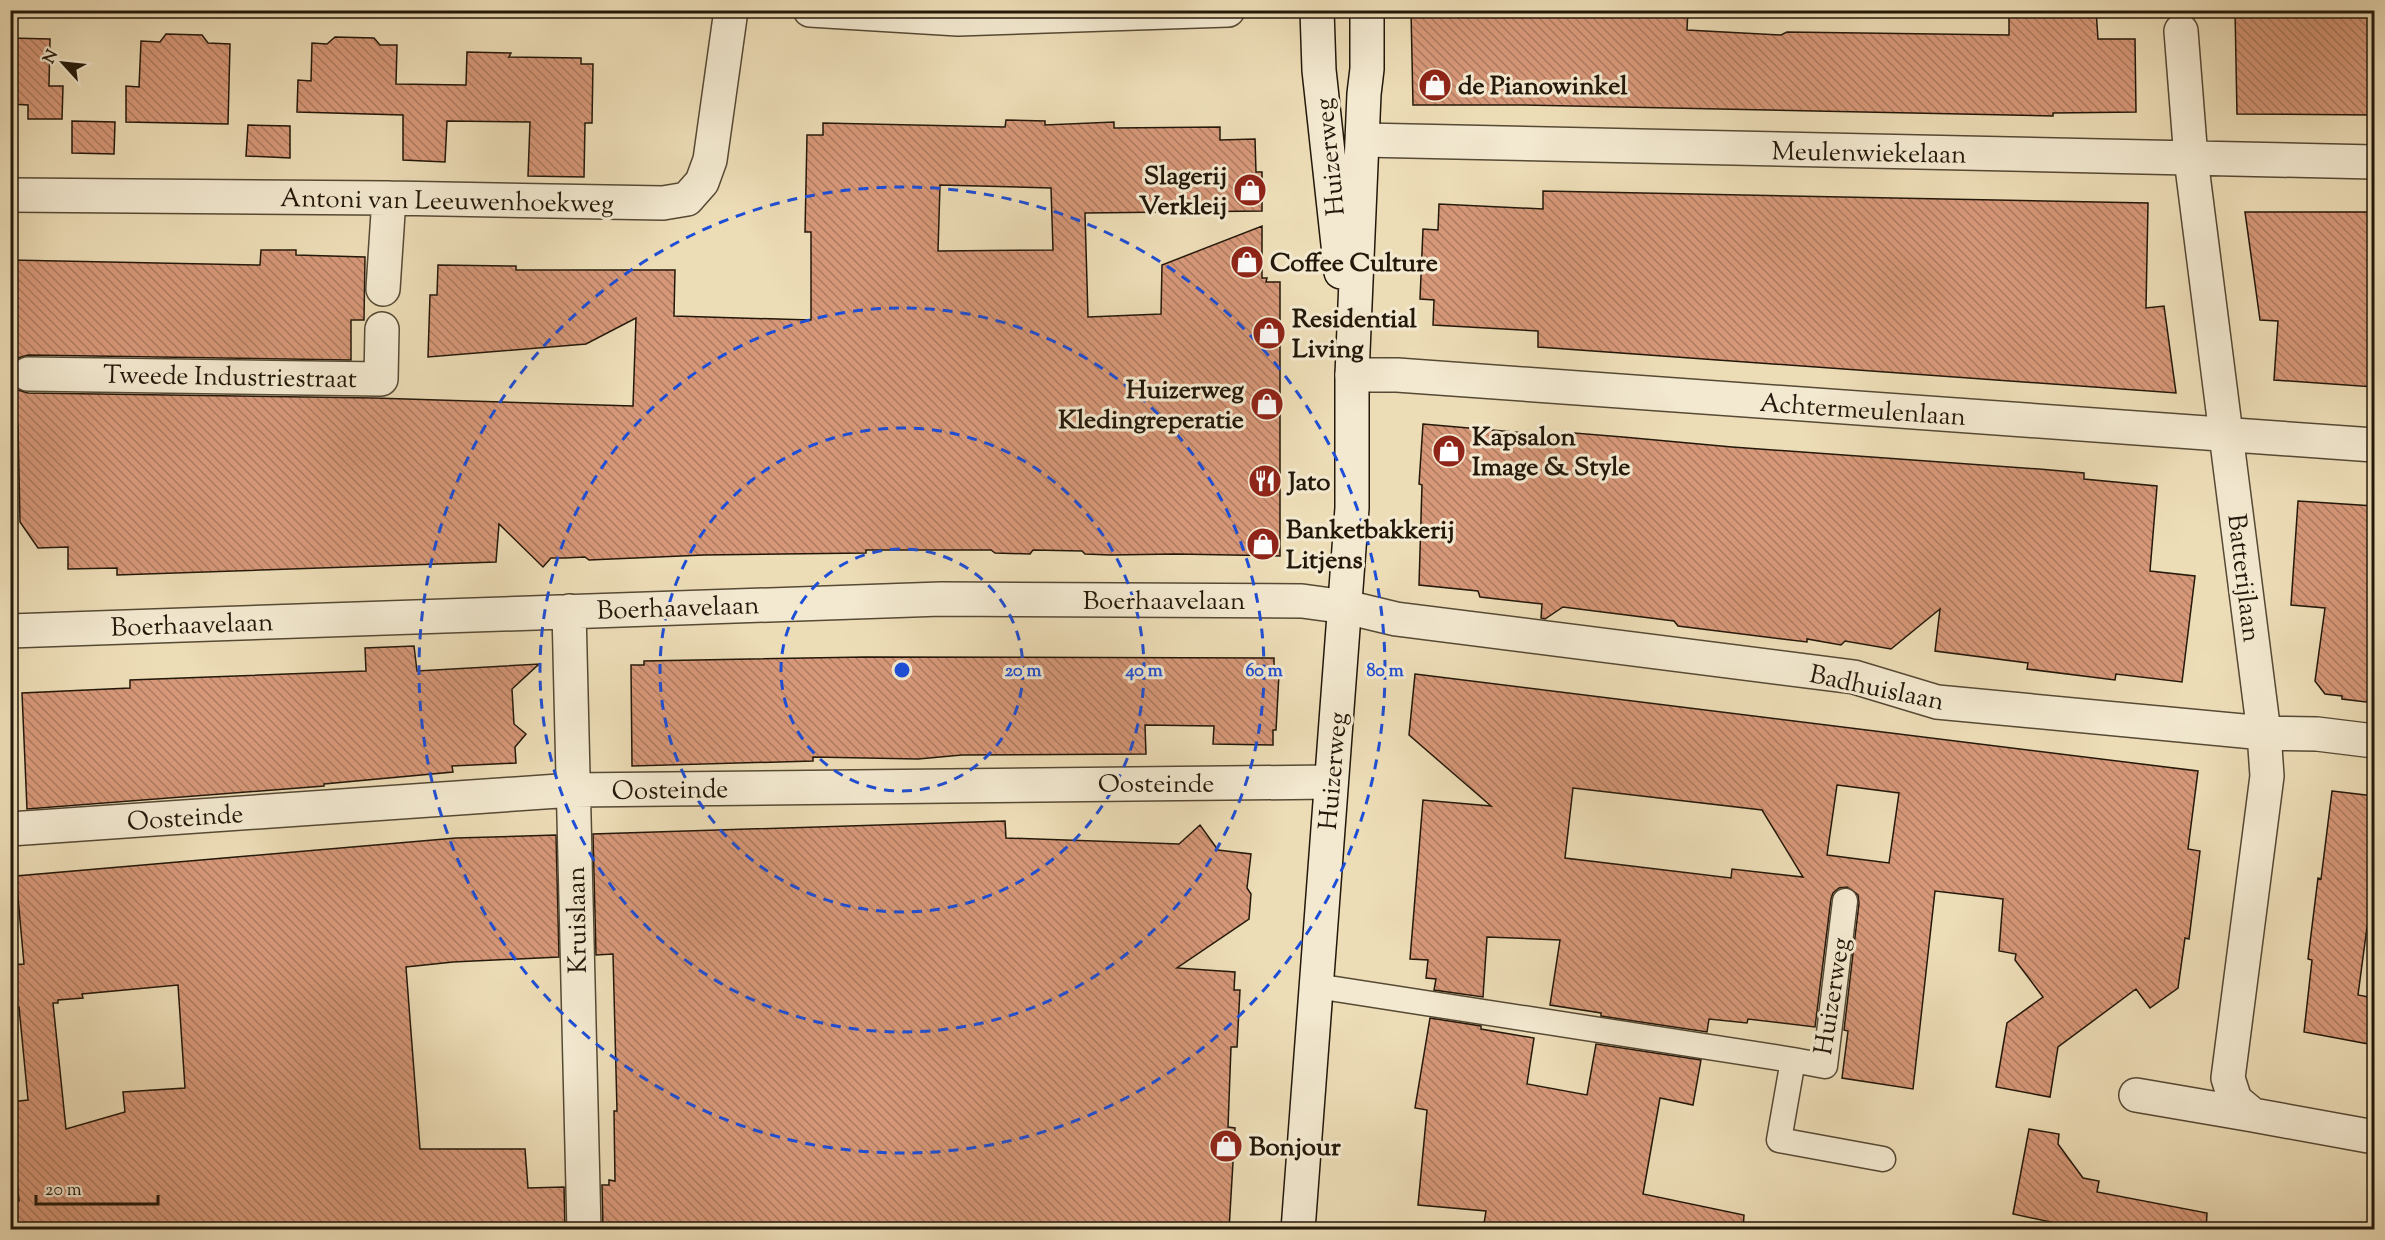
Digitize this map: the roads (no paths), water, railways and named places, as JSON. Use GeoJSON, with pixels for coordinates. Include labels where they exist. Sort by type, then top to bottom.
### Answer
{"type":"FeatureCollection","features":[{"type":"Feature","properties":{"kind":"street","name":"Antoni van Leeuwenhoekweg"},"geometry":{"type":"LineString","coordinates":[[10,195],[663,203],[687,199],[702,182],[710,160],[731,10]]}},
{"type":"Feature","properties":{"kind":"street"},"geometry":{"type":"LineString","coordinates":[[810,10],[958,19],[1228,10]]}},
{"type":"Feature","properties":{"kind":"street","name":"Huizerweg"},"geometry":{"type":"LineString","coordinates":[[1317,10],[1319,70],[1352,375]]}},
{"type":"Feature","properties":{"kind":"street","name":"Huizerweg"},"geometry":{"type":"LineString","coordinates":[[1298,1230],[1352,508],[1352,375],[1367,69],[1367,10]]}},
{"type":"Feature","properties":{"kind":"street","name":"Batterijlaan"},"geometry":{"type":"LineString","coordinates":[[2181,32],[2191,159],[2264,733],[2267,776],[2228,1078],[2235,1100],[2253,1115]]}},
{"type":"Feature","properties":{"kind":"street","name":"Meulenwiekelaan"},"geometry":{"type":"LineString","coordinates":[[1363,140],[2374,162]]}},
{"type":"Feature","properties":{"kind":"street"},"geometry":{"type":"LineString","coordinates":[[383,289],[389,198]]}},
{"type":"Feature","properties":{"kind":"street","name":"Tweede Industriestraat"},"geometry":{"type":"LineString","coordinates":[[28,374],[381,379],[382,329]]}},
{"type":"Feature","properties":{"kind":"street","name":"Achtermeulenlaan"},"geometry":{"type":"LineString","coordinates":[[1352,375],[1397,375],[2374,445]]}},
{"type":"Feature","properties":{"kind":"street","name":"Boerhaavelaan"},"geometry":{"type":"LineString","coordinates":[[10,631],[941,599],[1302,601],[1346,607]]}},
{"type":"Feature","properties":{"kind":"street","name":"Badhuislaan"},"geometry":{"type":"LineString","coordinates":[[1346,607],[1396,619],[1854,677],[1937,702],[2264,733],[2316,734],[2374,741]]}},
{"type":"Feature","properties":{"kind":"street","name":"Kruislaan"},"geometry":{"type":"LineString","coordinates":[[569,611],[584,1230]]}},
{"type":"Feature","properties":{"kind":"street","name":"Oosteinde"},"geometry":{"type":"LineString","coordinates":[[10,829],[573,790],[1330,782]]}},
{"type":"Feature","properties":{"kind":"street"},"geometry":{"type":"LineString","coordinates":[[2136,1095],[2374,1137]]}},
{"type":"Feature","properties":{"kind":"lane","name":"Huizerweg"},"geometry":{"type":"LineString","coordinates":[[1316,986],[1825,1066],[1845,901]]}},
{"type":"Feature","properties":{"kind":"lane","name":"Huizerweg"},"geometry":{"type":"LineString","coordinates":[[1793,1060],[1779,1140],[1883,1159]]}},
{"type":"Feature","properties":{"kind":"place","name":"de Pianowinkel"},"geometry":{"type":"Point","coordinates":[1435,85]}},
{"type":"Feature","properties":{"kind":"place","name":"Slagerij Verkleij"},"geometry":{"type":"Point","coordinates":[1250,190]}},
{"type":"Feature","properties":{"kind":"place","name":"Coffee Culture"},"geometry":{"type":"Point","coordinates":[1247,262]}},
{"type":"Feature","properties":{"kind":"place","name":"Residential Living"},"geometry":{"type":"Point","coordinates":[1269,333]}},
{"type":"Feature","properties":{"kind":"place","name":"Huizerweg Kledingreperatie"},"geometry":{"type":"Point","coordinates":[1267,404]}},
{"type":"Feature","properties":{"kind":"place","name":"Kapsalon Image & Style"},"geometry":{"type":"Point","coordinates":[1449,451]}},
{"type":"Feature","properties":{"kind":"place","name":"Jato"},"geometry":{"type":"Point","coordinates":[1265,481]}},
{"type":"Feature","properties":{"kind":"place","name":"Banketbakkerij Litjens"},"geometry":{"type":"Point","coordinates":[1263,544]}},
{"type":"Feature","properties":{"kind":"place","name":"Bonjour"},"geometry":{"type":"Point","coordinates":[1226,1146]}}]}
